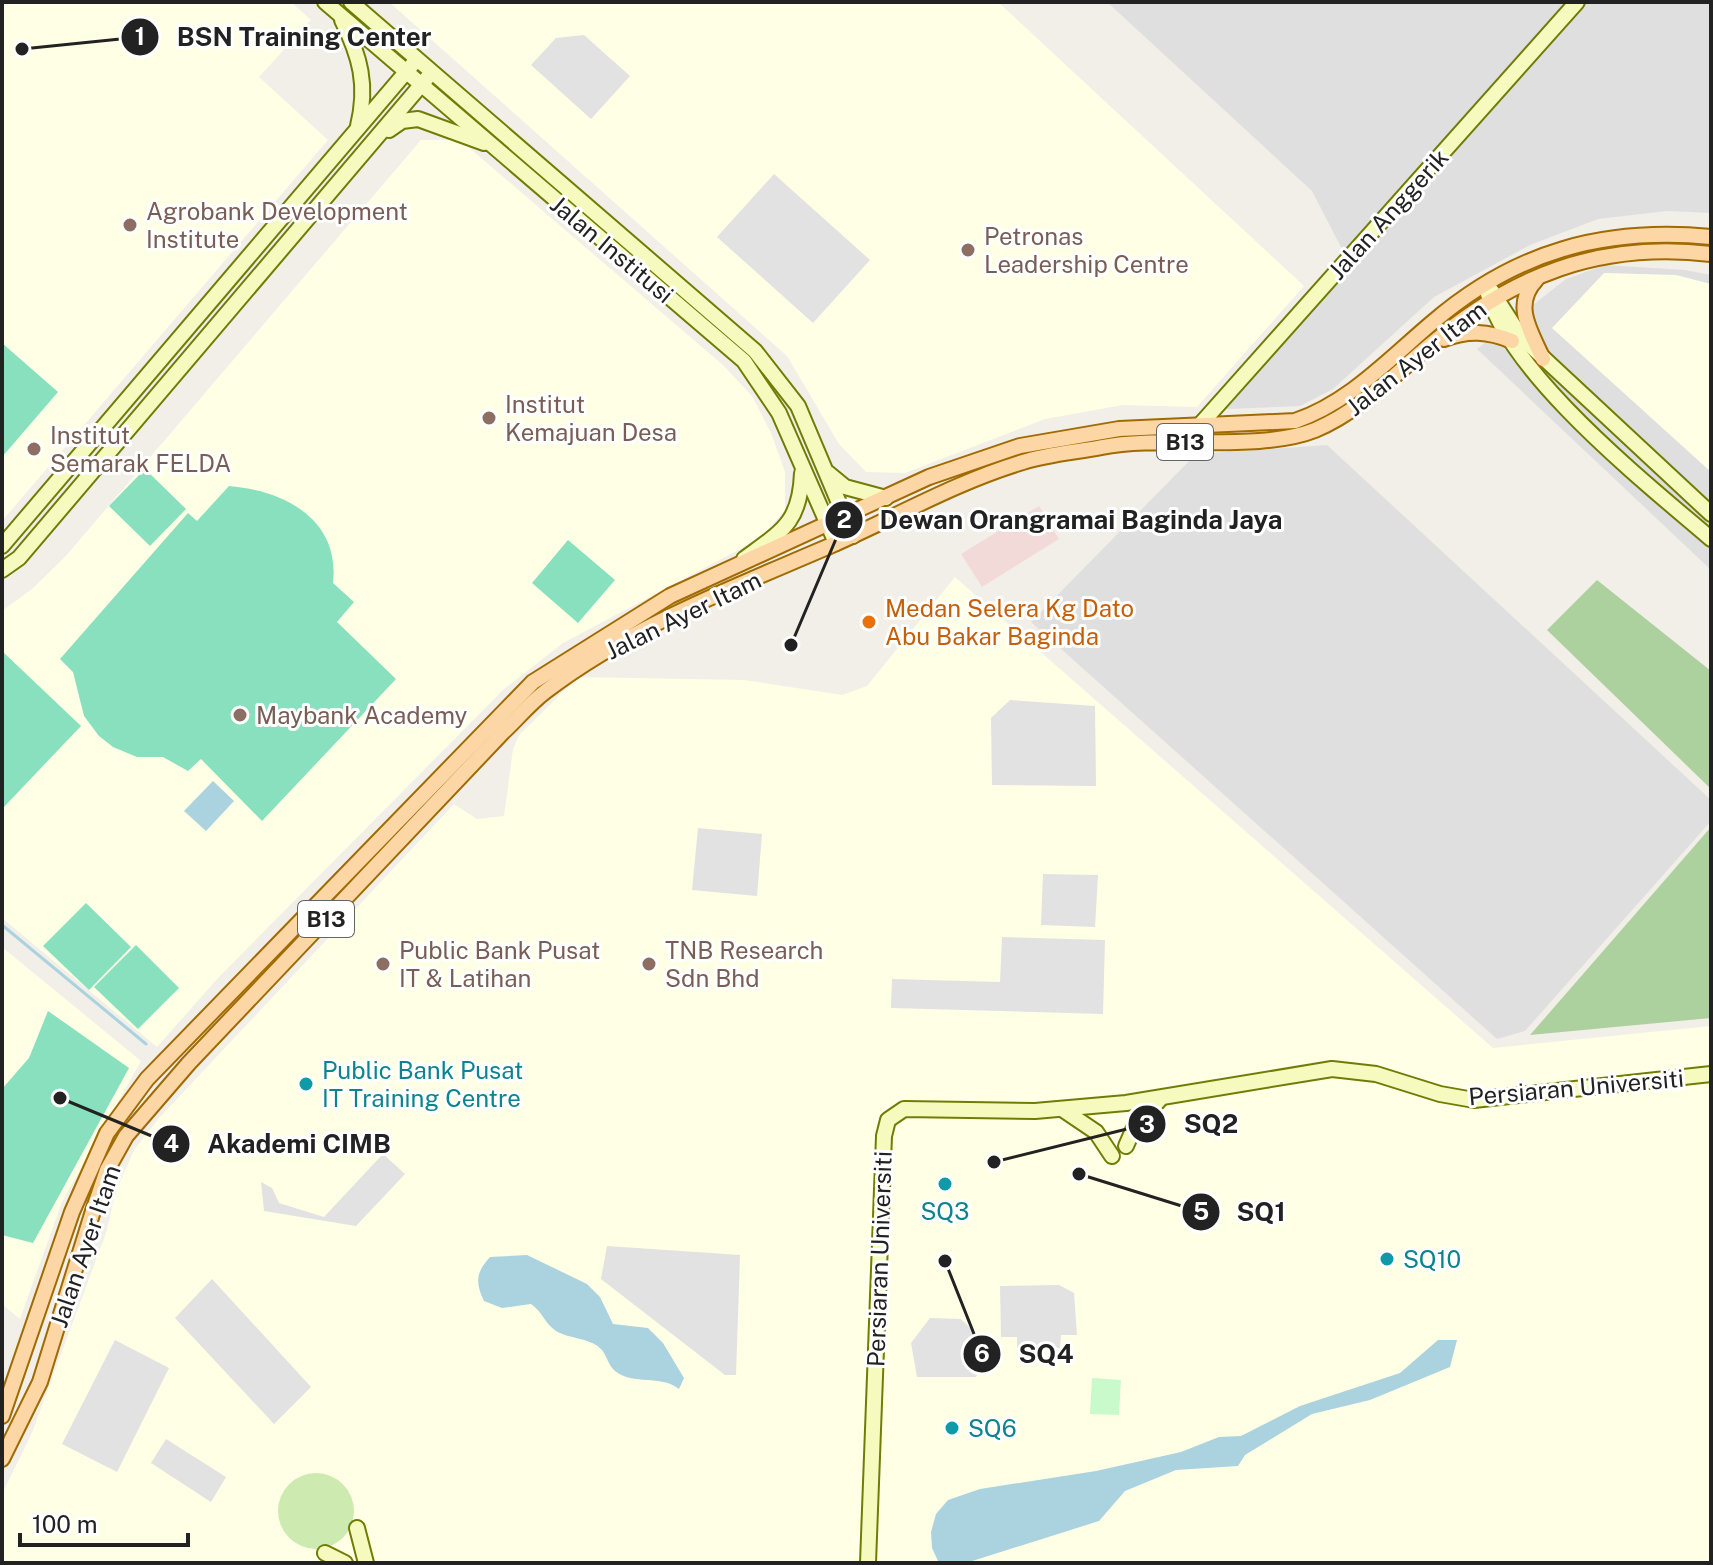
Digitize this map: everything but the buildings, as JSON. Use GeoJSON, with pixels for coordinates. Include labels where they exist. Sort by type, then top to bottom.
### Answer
{"type":"FeatureCollection","features":[{"type":"Feature","properties":{"kind":"main road","name":"B13"},"geometry":{"type":"LineString","coordinates":[[1491,294],[1510,271],[1573,245],[1621,235],[1711,237]]}},
{"type":"Feature","properties":{"kind":"main road","name":"Jalan Ayer Itam"},"geometry":{"type":"LineString","coordinates":[[2,1416],[72,1212],[107,1133],[147,1079],[533,682],[670,596],[929,477],[1020,446],[1119,429],[1268,424],[1315,414],[1364,381],[1453,305],[1598,256],[1654,251],[1711,254]]}},
{"type":"Feature","properties":{"kind":"main road"},"geometry":{"type":"LineString","coordinates":[[1542,273],[1527,289],[1522,304],[1543,359]]}},
{"type":"Feature","properties":{"kind":"main road","name":"Jalan Ayer Itam"},"geometry":{"type":"LineString","coordinates":[[2,1459],[40,1382],[107,1170],[126,1136],[172,1081],[543,693],[578,668],[676,615],[853,536],[924,500],[1024,461],[1109,445],[1302,435],[1362,402],[1491,294]]}},
{"type":"Feature","properties":{"kind":"main road"},"geometry":{"type":"LineString","coordinates":[[1431,344],[1462,332],[1496,334],[1512,341]]}},
{"type":"Feature","properties":{"kind":"street","name":"Jalan Institusi"},"geometry":{"type":"LineString","coordinates":[[325,2],[744,361],[779,413],[836,543]]}},
{"type":"Feature","properties":{"kind":"street","name":"Jalan Institusi"},"geometry":{"type":"LineString","coordinates":[[351,2],[755,351],[798,406],[853,536]]}},
{"type":"Feature","properties":{"kind":"street","name":"Jalan Anggerik"},"geometry":{"type":"LineString","coordinates":[[1199,426],[1577,2]]}},
{"type":"Feature","properties":{"kind":"street"},"geometry":{"type":"LineString","coordinates":[[340,15],[356,48],[364,79],[364,101],[357,130]]}},
{"type":"Feature","properties":{"kind":"street"},"geometry":{"type":"LineString","coordinates":[[2,546],[417,59]]}},
{"type":"Feature","properties":{"kind":"street"},"geometry":{"type":"LineString","coordinates":[[2,570],[19,558],[432,72]]}},
{"type":"Feature","properties":{"kind":"street"},"geometry":{"type":"LineString","coordinates":[[375,139],[402,121],[418,119],[492,146]]}},
{"type":"Feature","properties":{"kind":"street"},"geometry":{"type":"LineString","coordinates":[[1491,294],[1512,341],[1548,391],[1711,539]]}},
{"type":"Feature","properties":{"kind":"street"},"geometry":{"type":"LineString","coordinates":[[1491,294],[1521,337],[1711,514]]}},
{"type":"Feature","properties":{"kind":"street"},"geometry":{"type":"LineString","coordinates":[[727,571],[788,526],[801,496],[802,467]]}},
{"type":"Feature","properties":{"kind":"street"},"geometry":{"type":"LineString","coordinates":[[825,470],[845,487],[886,498]]}},
{"type":"Feature","properties":{"kind":"street"},"geometry":{"type":"LineString","coordinates":[[1680,512],[1692,497]]}},
{"type":"Feature","properties":{"kind":"street","name":"Persiaran Universiti"},"geometry":{"type":"LineString","coordinates":[[868,1563],[883,1146],[888,1120],[904,1109],[1062,1109],[1162,1098],[1332,1069],[1376,1074],[1440,1094],[1474,1100],[1711,1074]]}},
{"type":"Feature","properties":{"kind":"street"},"geometry":{"type":"LineString","coordinates":[[1126,1146],[1133,1130],[1162,1098]]}},
{"type":"Feature","properties":{"kind":"street"},"geometry":{"type":"LineString","coordinates":[[1062,1109],[1096,1132],[1112,1156]]}},
{"type":"Feature","properties":{"kind":"street"},"geometry":{"type":"LineString","coordinates":[[357,1528],[366,1563]]}},
{"type":"Feature","properties":{"kind":"street"},"geometry":{"type":"LineString","coordinates":[[325,1553],[345,1563]]}},
{"type":"Feature","properties":{"kind":"shaded area","name":"Agrobank Development Institute"},"geometry":{"type":"Polygon","coordinates":[[[2,2],[291,2],[311,20],[259,77],[328,140],[2,521],[2,2]]]}},
{"type":"Feature","properties":{"kind":"shaded area","name":"Petronas Leadership Centre"},"geometry":{"type":"Polygon","coordinates":[[[389,2],[998,2],[1304,286],[1197,407],[1123,405],[1045,419],[905,473],[866,472],[839,444],[787,356],[389,2]]]}},
{"type":"Feature","properties":{"kind":"shaded area"},"geometry":{"type":"Polygon","coordinates":[[[1107,2],[1711,2],[1711,213],[1667,211],[1598,219],[1530,245],[1434,297],[1333,389],[1300,406],[1203,410],[1344,253],[1312,191],[1107,2]]]}},
{"type":"Feature","properties":{"kind":"shaded area"},"geometry":{"type":"Polygon","coordinates":[[[584,35],[630,76],[591,119],[531,65],[556,38],[584,35]]]}},
{"type":"Feature","properties":{"kind":"shaded area"},"geometry":{"type":"Polygon","coordinates":[[[421,140],[460,140],[723,365],[752,396],[771,433],[785,472],[785,510],[761,538],[563,643],[504,689],[218,978],[157,1047],[2,918],[2,611],[32,589],[65,557],[421,140]]]}},
{"type":"Feature","properties":{"kind":"shaded area"},"geometry":{"type":"Polygon","coordinates":[[[774,174],[870,260],[813,323],[717,237],[774,174]]]}},
{"type":"Feature","properties":{"kind":"shaded area"},"geometry":{"type":"Polygon","coordinates":[[[1605,265],[1685,270],[1711,275],[1711,570],[1477,349],[1566,279],[1605,265]]]}},
{"type":"Feature","properties":{"kind":"shaded area"},"geometry":{"type":"Polygon","coordinates":[[[1604,273],[1676,275],[1711,284],[1711,472],[1552,328],[1604,273]]]}},
{"type":"Feature","properties":{"kind":"shaded area"},"geometry":{"type":"Polygon","coordinates":[[[1327,445],[1711,800],[1711,821],[1525,1031],[1497,1039],[1031,622],[1196,454],[1327,445]]]}},
{"type":"Feature","properties":{"kind":"shaded area"},"geometry":{"type":"Polygon","coordinates":[[[1039,506],[1059,539],[982,587],[961,554],[1039,506]]]}},
{"type":"Feature","properties":{"kind":"shaded area"},"geometry":{"type":"Polygon","coordinates":[[[955,577],[1493,1048],[1711,1026],[1711,1563],[2,1563],[2,1494],[31,1435],[106,1233],[116,1191],[134,1150],[159,1118],[454,804],[477,819],[504,816],[513,749],[519,735],[578,677],[744,680],[842,695],[867,686],[955,577]]]}},
{"type":"Feature","properties":{"kind":"shaded area"},"geometry":{"type":"Polygon","coordinates":[[[1010,700],[1095,706],[1096,786],[992,785],[991,718],[1010,700]]]}},
{"type":"Feature","properties":{"kind":"shaded area"},"geometry":{"type":"Polygon","coordinates":[[[698,828],[762,834],[757,896],[692,890],[698,828]]]}},
{"type":"Feature","properties":{"kind":"shaded area"},"geometry":{"type":"Polygon","coordinates":[[[1043,874],[1098,875],[1095,927],[1041,925],[1043,874]]]}},
{"type":"Feature","properties":{"kind":"shaded area"},"geometry":{"type":"Polygon","coordinates":[[[1002,937],[1105,940],[1103,1014],[891,1008],[892,979],[1000,982],[1002,937]]]}},
{"type":"Feature","properties":{"kind":"shaded area"},"geometry":{"type":"Polygon","coordinates":[[[2,947],[141,1061],[62,1202],[20,1319],[2,1304],[2,947]]]}},
{"type":"Feature","properties":{"kind":"shaded area"},"geometry":{"type":"Polygon","coordinates":[[[383,1154],[405,1174],[356,1226],[264,1211],[261,1182],[272,1188],[279,1203],[324,1217],[383,1154]]]}},
{"type":"Feature","properties":{"kind":"shaded area"},"geometry":{"type":"Polygon","coordinates":[[[607,1246],[740,1255],[736,1375],[725,1375],[601,1279],[607,1246]]]}},
{"type":"Feature","properties":{"kind":"shaded area"},"geometry":{"type":"Polygon","coordinates":[[[212,1279],[311,1387],[274,1424],[175,1318],[212,1279]]]}},
{"type":"Feature","properties":{"kind":"shaded area"},"geometry":{"type":"Polygon","coordinates":[[[1059,1285],[1074,1293],[1077,1335],[1061,1335],[1060,1348],[1017,1348],[1017,1337],[1001,1337],[1000,1286],[1059,1285]]]}},
{"type":"Feature","properties":{"kind":"shaded area"},"geometry":{"type":"Polygon","coordinates":[[[930,1318],[961,1319],[974,1332],[980,1370],[976,1377],[917,1377],[911,1343],[930,1318]]]}},
{"type":"Feature","properties":{"kind":"shaded area"},"geometry":{"type":"Polygon","coordinates":[[[115,1340],[169,1368],[117,1472],[62,1444],[115,1340]]]}},
{"type":"Feature","properties":{"kind":"shaded area"},"geometry":{"type":"Polygon","coordinates":[[[166,1439],[226,1477],[211,1502],[151,1463],[166,1439]]]}},
{"type":"Feature","properties":{"kind":"green space"},"geometry":{"type":"Polygon","coordinates":[[[2,343],[58,392],[2,457],[2,343]]]}},
{"type":"Feature","properties":{"kind":"green space"},"geometry":{"type":"Polygon","coordinates":[[[145,469],[186,509],[150,546],[109,506],[145,469]]]}},
{"type":"Feature","properties":{"kind":"green space"},"geometry":{"type":"Polygon","coordinates":[[[229,486],[270,494],[289,502],[318,526],[328,542],[333,561],[333,583],[354,602],[337,622],[396,679],[262,821],[201,759],[188,771],[163,757],[137,757],[113,747],[99,736],[84,716],[73,672],[60,659],[188,513],[197,521],[229,486]]]}},
{"type":"Feature","properties":{"kind":"green space"},"geometry":{"type":"Polygon","coordinates":[[[568,540],[615,580],[578,623],[532,583],[568,540]]]}},
{"type":"Feature","properties":{"kind":"green space"},"geometry":{"type":"Polygon","coordinates":[[[1597,580],[1711,671],[1711,789],[1547,630],[1597,580]]]}},
{"type":"Feature","properties":{"kind":"green space"},"geometry":{"type":"Polygon","coordinates":[[[2,651],[81,726],[2,809],[2,651]]]}},
{"type":"Feature","properties":{"kind":"green space"},"geometry":{"type":"Polygon","coordinates":[[[1711,827],[1711,1018],[1530,1035],[1711,827]]]}},
{"type":"Feature","properties":{"kind":"green space"},"geometry":{"type":"Polygon","coordinates":[[[86,903],[131,947],[89,990],[43,946],[86,903]]]}},
{"type":"Feature","properties":{"kind":"green space"},"geometry":{"type":"Polygon","coordinates":[[[136,945],[179,988],[138,1029],[94,987],[136,945]]]}},
{"type":"Feature","properties":{"kind":"green space"},"geometry":{"type":"Polygon","coordinates":[[[48,1011],[129,1068],[33,1243],[2,1235],[2,1089],[29,1058],[48,1011]]]}},
{"type":"Feature","properties":{"kind":"green space"},"geometry":{"type":"Polygon","coordinates":[[[1092,1378],[1121,1380],[1119,1415],[1090,1414],[1092,1378]]]}},
{"type":"Feature","properties":{"kind":"green space"},"geometry":{"type":"Polygon","coordinates":[[[316,1473],[330,1476],[343,1484],[351,1497],[354,1511],[351,1525],[343,1538],[330,1546],[316,1549],[302,1546],[289,1538],[281,1525],[278,1511],[281,1497],[289,1484],[302,1476],[316,1473]]]}},
{"type":"Feature","properties":{"kind":"water"},"geometry":{"type":"Polygon","coordinates":[[[213,781],[234,801],[206,831],[184,811],[213,781]]]}},
{"type":"Feature","properties":{"kind":"water"},"geometry":{"type":"Polygon","coordinates":[[[527,1255],[587,1284],[600,1297],[613,1324],[648,1328],[663,1343],[684,1378],[679,1389],[664,1382],[622,1375],[613,1369],[598,1346],[556,1331],[531,1304],[502,1308],[484,1301],[478,1278],[490,1257],[527,1255]]]}},
{"type":"Feature","properties":{"kind":"water"},"geometry":{"type":"Polygon","coordinates":[[[1438,1340],[1457,1340],[1450,1367],[1370,1400],[1312,1414],[1245,1455],[1238,1466],[1176,1470],[1125,1491],[1099,1521],[966,1563],[939,1563],[932,1548],[931,1532],[936,1514],[948,1500],[980,1489],[1096,1471],[1181,1452],[1219,1437],[1241,1436],[1300,1406],[1400,1373],[1438,1340]]]}},
{"type":"Feature","properties":{"kind":"waterway"},"geometry":{"type":"LineString","coordinates":[[2,925],[146,1044]]}},
{"type":"Feature","properties":{"kind":"place","name":"BSN Training Center"},"geometry":{"type":"Point","coordinates":[22,49]}},
{"type":"Feature","properties":{"kind":"place","name":"Agrobank Development Institute"},"geometry":{"type":"Point","coordinates":[130,225]}},
{"type":"Feature","properties":{"kind":"place","name":"Petronas Leadership Centre"},"geometry":{"type":"Point","coordinates":[968,250]}},
{"type":"Feature","properties":{"kind":"place","name":"Institut Kemajuan Desa"},"geometry":{"type":"Point","coordinates":[489,418]}},
{"type":"Feature","properties":{"kind":"place","name":"Institut Semarak FELDA"},"geometry":{"type":"Point","coordinates":[34,449]}},
{"type":"Feature","properties":{"kind":"place","name":"Medan Selera Kg Dato Abu Bakar Baginda"},"geometry":{"type":"Point","coordinates":[869,622]}},
{"type":"Feature","properties":{"kind":"place","name":"Dewan Orangramai Baginda Jaya"},"geometry":{"type":"Point","coordinates":[791,645]}},
{"type":"Feature","properties":{"kind":"place","name":"Maybank Academy"},"geometry":{"type":"Point","coordinates":[240,715]}},
{"type":"Feature","properties":{"kind":"place","name":"Public Bank Pusat IT & Latihan"},"geometry":{"type":"Point","coordinates":[383,964]}},
{"type":"Feature","properties":{"kind":"place","name":"TNB Research Sdn Bhd"},"geometry":{"type":"Point","coordinates":[649,964]}},
{"type":"Feature","properties":{"kind":"place","name":"Public Bank Pusat IT Training Centre"},"geometry":{"type":"Point","coordinates":[306,1084]}},
{"type":"Feature","properties":{"kind":"place","name":"Akademi CIMB"},"geometry":{"type":"Point","coordinates":[60,1098]}},
{"type":"Feature","properties":{"kind":"place","name":"SQ2"},"geometry":{"type":"Point","coordinates":[994,1162]}},
{"type":"Feature","properties":{"kind":"place","name":"SQ1"},"geometry":{"type":"Point","coordinates":[1079,1174]}},
{"type":"Feature","properties":{"kind":"place","name":"SQ3"},"geometry":{"type":"Point","coordinates":[945,1184]}},
{"type":"Feature","properties":{"kind":"place","name":"SQ10"},"geometry":{"type":"Point","coordinates":[1387,1259]}},
{"type":"Feature","properties":{"kind":"place","name":"SQ4"},"geometry":{"type":"Point","coordinates":[945,1261]}},
{"type":"Feature","properties":{"kind":"place","name":"SQ6"},"geometry":{"type":"Point","coordinates":[952,1428]}}]}
